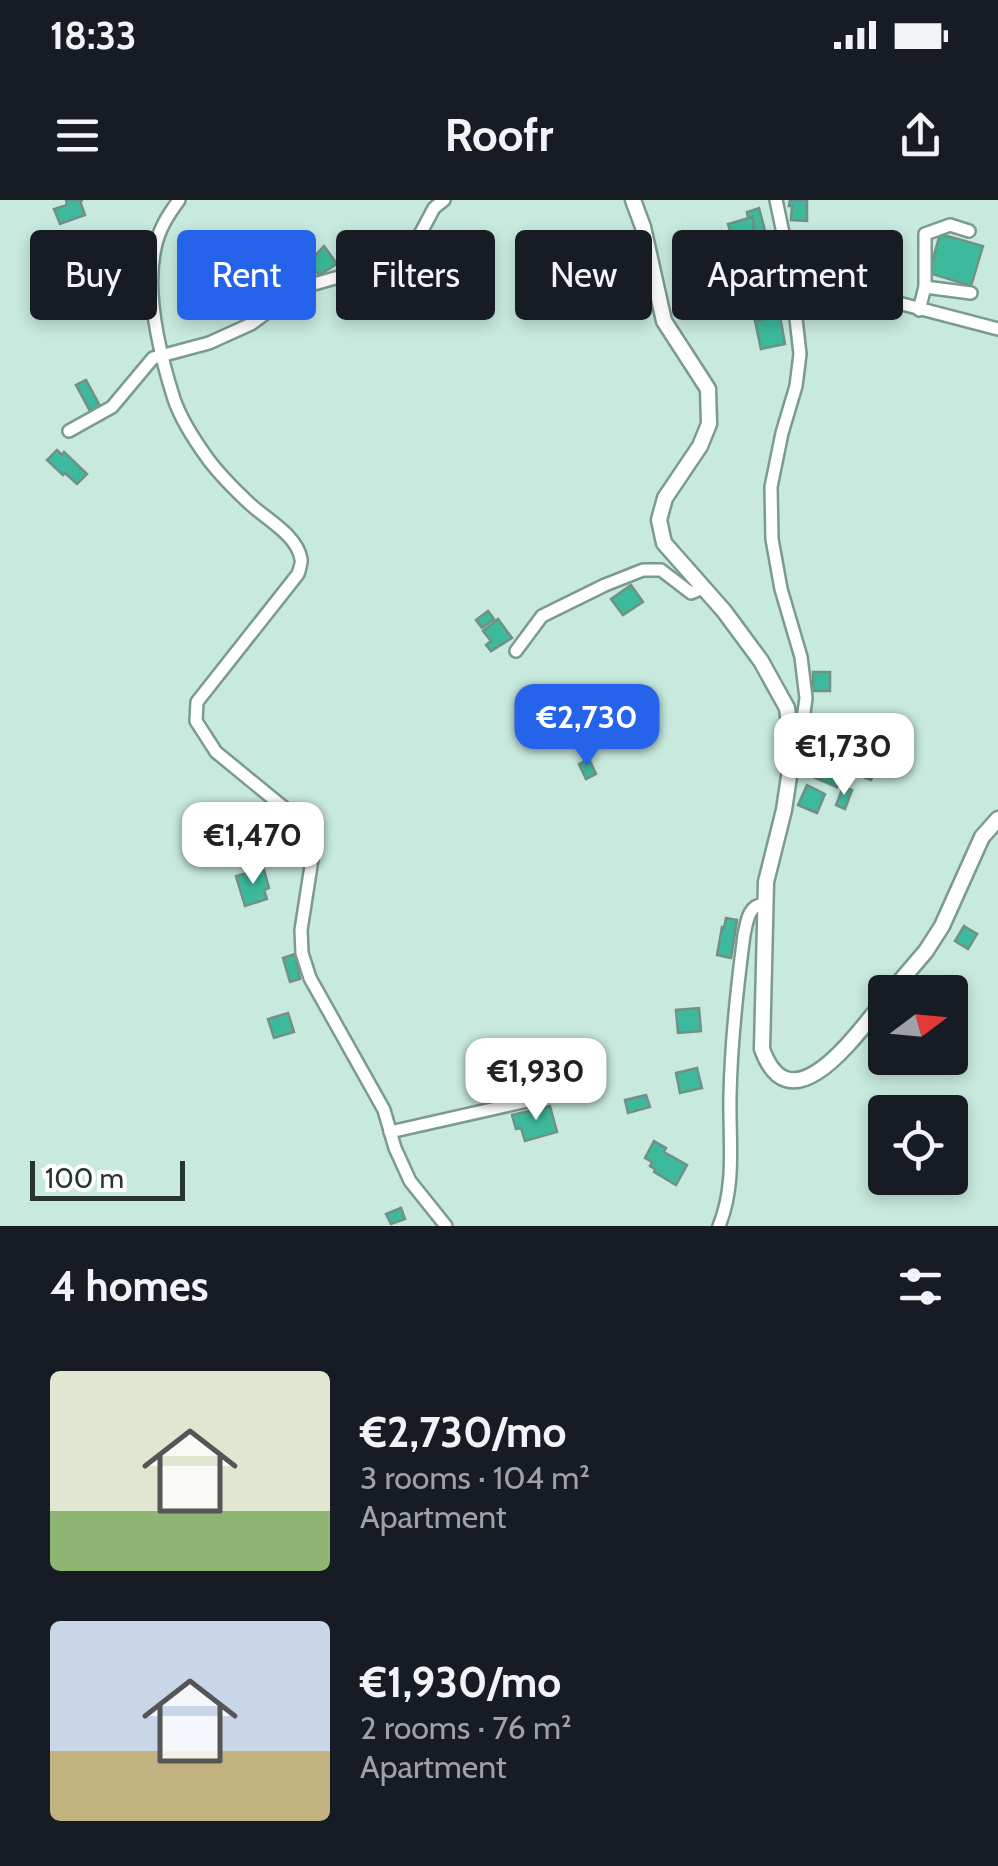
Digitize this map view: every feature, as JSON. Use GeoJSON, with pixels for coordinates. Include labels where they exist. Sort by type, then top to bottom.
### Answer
{"type":"FeatureCollection","features":[{"type":"Feature","properties":{"kind":"main road"},"geometry":{"type":"LineString","coordinates":[[632,200],[643,227],[664,321],[708,389],[710,424],[666,498],[659,520],[664,542],[762,661],[786,708],[793,750],[784,810],[766,882],[762,1049],[768,1068],[785,1080],[804,1080],[825,1069],[868,1020]]}},
{"type":"Feature","properties":{"kind":"main road"},"geometry":{"type":"LineString","coordinates":[[906,975],[942,926],[982,838],[998,819]]}},
{"type":"Feature","properties":{"kind":"street"},"geometry":{"type":"LineString","coordinates":[[178,200],[164,220],[155,249],[152,280],[154,311],[175,402],[210,462],[292,541],[302,560],[298,574],[197,702],[196,721],[216,752],[298,820],[308,835],[312,853],[301,930],[302,953],[310,978],[384,1110],[410,1181],[446,1226]]}},
{"type":"Feature","properties":{"kind":"street"},"geometry":{"type":"LineString","coordinates":[[69,431],[112,408],[152,358],[209,343],[251,324],[300,288],[367,269],[418,238],[434,208],[444,200]]}},
{"type":"Feature","properties":{"kind":"street"},"geometry":{"type":"LineString","coordinates":[[776,200],[782,230]]}},
{"type":"Feature","properties":{"kind":"street"},"geometry":{"type":"LineString","coordinates":[[919,310],[925,287],[925,234],[950,225],[969,232]]}},
{"type":"Feature","properties":{"kind":"street"},"geometry":{"type":"LineString","coordinates":[[925,287],[971,293]]}},
{"type":"Feature","properties":{"kind":"street"},"geometry":{"type":"LineString","coordinates":[[903,306],[998,329]]}},
{"type":"Feature","properties":{"kind":"street"},"geometry":{"type":"LineString","coordinates":[[790,732],[802,727],[806,698],[772,539],[771,487],[796,386],[800,354],[796,320]]}},
{"type":"Feature","properties":{"kind":"street"},"geometry":{"type":"LineString","coordinates":[[516,651],[542,616],[643,570],[662,570],[691,593],[703,588]]}},
{"type":"Feature","properties":{"kind":"street"},"geometry":{"type":"LineString","coordinates":[[719,1226],[730,1179],[730,1086],[744,935],[749,913],[758,904],[765,904]]}},
{"type":"Feature","properties":{"kind":"street"},"geometry":{"type":"LineString","coordinates":[[390,1132],[532,1100]]}},
{"type":"Feature","properties":{"kind":"building"},"geometry":{"type":"Polygon","coordinates":[[[66,200],[83,200],[80,201],[85,215],[60,224],[54,209],[67,205],[66,200]]]}},
{"type":"Feature","properties":{"kind":"building"},"geometry":{"type":"Polygon","coordinates":[[[790,200],[807,200],[807,221],[791,220],[790,200]]]}},
{"type":"Feature","properties":{"kind":"building"},"geometry":{"type":"Polygon","coordinates":[[[759,208],[765,230],[753,230],[754,223],[747,212],[759,208]]]}},
{"type":"Feature","properties":{"kind":"building"},"geometry":{"type":"Polygon","coordinates":[[[752,217],[754,223],[753,230],[730,230],[728,224],[752,217]]]}},
{"type":"Feature","properties":{"kind":"building"},"geometry":{"type":"Polygon","coordinates":[[[940,234],[983,246],[971,286],[929,273],[940,234]]]}},
{"type":"Feature","properties":{"kind":"building"},"geometry":{"type":"Polygon","coordinates":[[[324,246],[336,265],[319,275],[316,255],[324,246]]]}},
{"type":"Feature","properties":{"kind":"building"},"geometry":{"type":"Polygon","coordinates":[[[781,320],[785,344],[761,349],[755,321],[781,320]]]}},
{"type":"Feature","properties":{"kind":"building"},"geometry":{"type":"Polygon","coordinates":[[[86,380],[100,406],[90,411],[76,385],[86,380]]]}},
{"type":"Feature","properties":{"kind":"building"},"geometry":{"type":"Polygon","coordinates":[[[57,450],[87,474],[77,484],[47,460],[57,450]]]}},
{"type":"Feature","properties":{"kind":"building"},"geometry":{"type":"Polygon","coordinates":[[[631,585],[643,602],[623,615],[611,599],[631,585]]]}},
{"type":"Feature","properties":{"kind":"building"},"geometry":{"type":"Polygon","coordinates":[[[488,611],[494,619],[482,628],[476,620],[488,611]]]}},
{"type":"Feature","properties":{"kind":"building"},"geometry":{"type":"Polygon","coordinates":[[[498,619],[512,638],[491,651],[486,645],[491,641],[483,631],[498,619]]]}},
{"type":"Feature","properties":{"kind":"building"},"geometry":{"type":"Polygon","coordinates":[[[813,672],[830,672],[830,691],[813,691],[813,672]]]}},
{"type":"Feature","properties":{"kind":"building"},"geometry":{"type":"Polygon","coordinates":[[[837,717],[852,723],[840,750],[826,744],[837,717]]]}},
{"type":"Feature","properties":{"kind":"building"},"geometry":{"type":"Polygon","coordinates":[[[813,722],[831,731],[826,744],[807,736],[813,722]]]}},
{"type":"Feature","properties":{"kind":"building"},"geometry":{"type":"Polygon","coordinates":[[[824,745],[850,756],[837,787],[811,776],[824,745]]]}},
{"type":"Feature","properties":{"kind":"building"},"geometry":{"type":"Polygon","coordinates":[[[866,747],[882,754],[871,780],[855,774],[866,747]]]}},
{"type":"Feature","properties":{"kind":"building"},"geometry":{"type":"Polygon","coordinates":[[[589,759],[596,774],[586,779],[579,764],[589,759]]]}},
{"type":"Feature","properties":{"kind":"building"},"geometry":{"type":"Polygon","coordinates":[[[807,785],[825,794],[817,813],[798,805],[807,785]]]}},
{"type":"Feature","properties":{"kind":"building"},"geometry":{"type":"Polygon","coordinates":[[[843,787],[852,790],[845,809],[836,805],[843,787]]]}},
{"type":"Feature","properties":{"kind":"building"},"geometry":{"type":"Polygon","coordinates":[[[264,870],[269,888],[264,890],[267,899],[245,906],[236,876],[264,870]]]}},
{"type":"Feature","properties":{"kind":"building"},"geometry":{"type":"Polygon","coordinates":[[[726,918],[737,920],[731,958],[717,955],[726,918]]]}},
{"type":"Feature","properties":{"kind":"building"},"geometry":{"type":"Polygon","coordinates":[[[964,926],[977,934],[968,949],[955,941],[964,926]]]}},
{"type":"Feature","properties":{"kind":"building"},"geometry":{"type":"Polygon","coordinates":[[[295,954],[300,979],[290,982],[283,958],[295,954]]]}},
{"type":"Feature","properties":{"kind":"building"},"geometry":{"type":"Polygon","coordinates":[[[699,1008],[701,1031],[678,1033],[676,1010],[699,1008]]]}},
{"type":"Feature","properties":{"kind":"building"},"geometry":{"type":"Polygon","coordinates":[[[288,1013],[294,1032],[274,1038],[268,1019],[288,1013]]]}},
{"type":"Feature","properties":{"kind":"building"},"geometry":{"type":"Polygon","coordinates":[[[697,1068],[702,1088],[680,1093],[676,1073],[697,1068]]]}},
{"type":"Feature","properties":{"kind":"building"},"geometry":{"type":"Polygon","coordinates":[[[646,1095],[650,1107],[628,1113],[625,1100],[646,1095]]]}},
{"type":"Feature","properties":{"kind":"building"},"geometry":{"type":"Polygon","coordinates":[[[550,1106],[557,1132],[525,1141],[512,1115],[550,1106]]]}},
{"type":"Feature","properties":{"kind":"building"},"geometry":{"type":"Polygon","coordinates":[[[654,1141],[666,1148],[664,1152],[687,1165],[676,1185],[654,1172],[652,1162],[645,1158],[654,1141]]]}},
{"type":"Feature","properties":{"kind":"building"},"geometry":{"type":"Polygon","coordinates":[[[401,1208],[405,1219],[391,1224],[386,1214],[401,1208]]]}}]}
